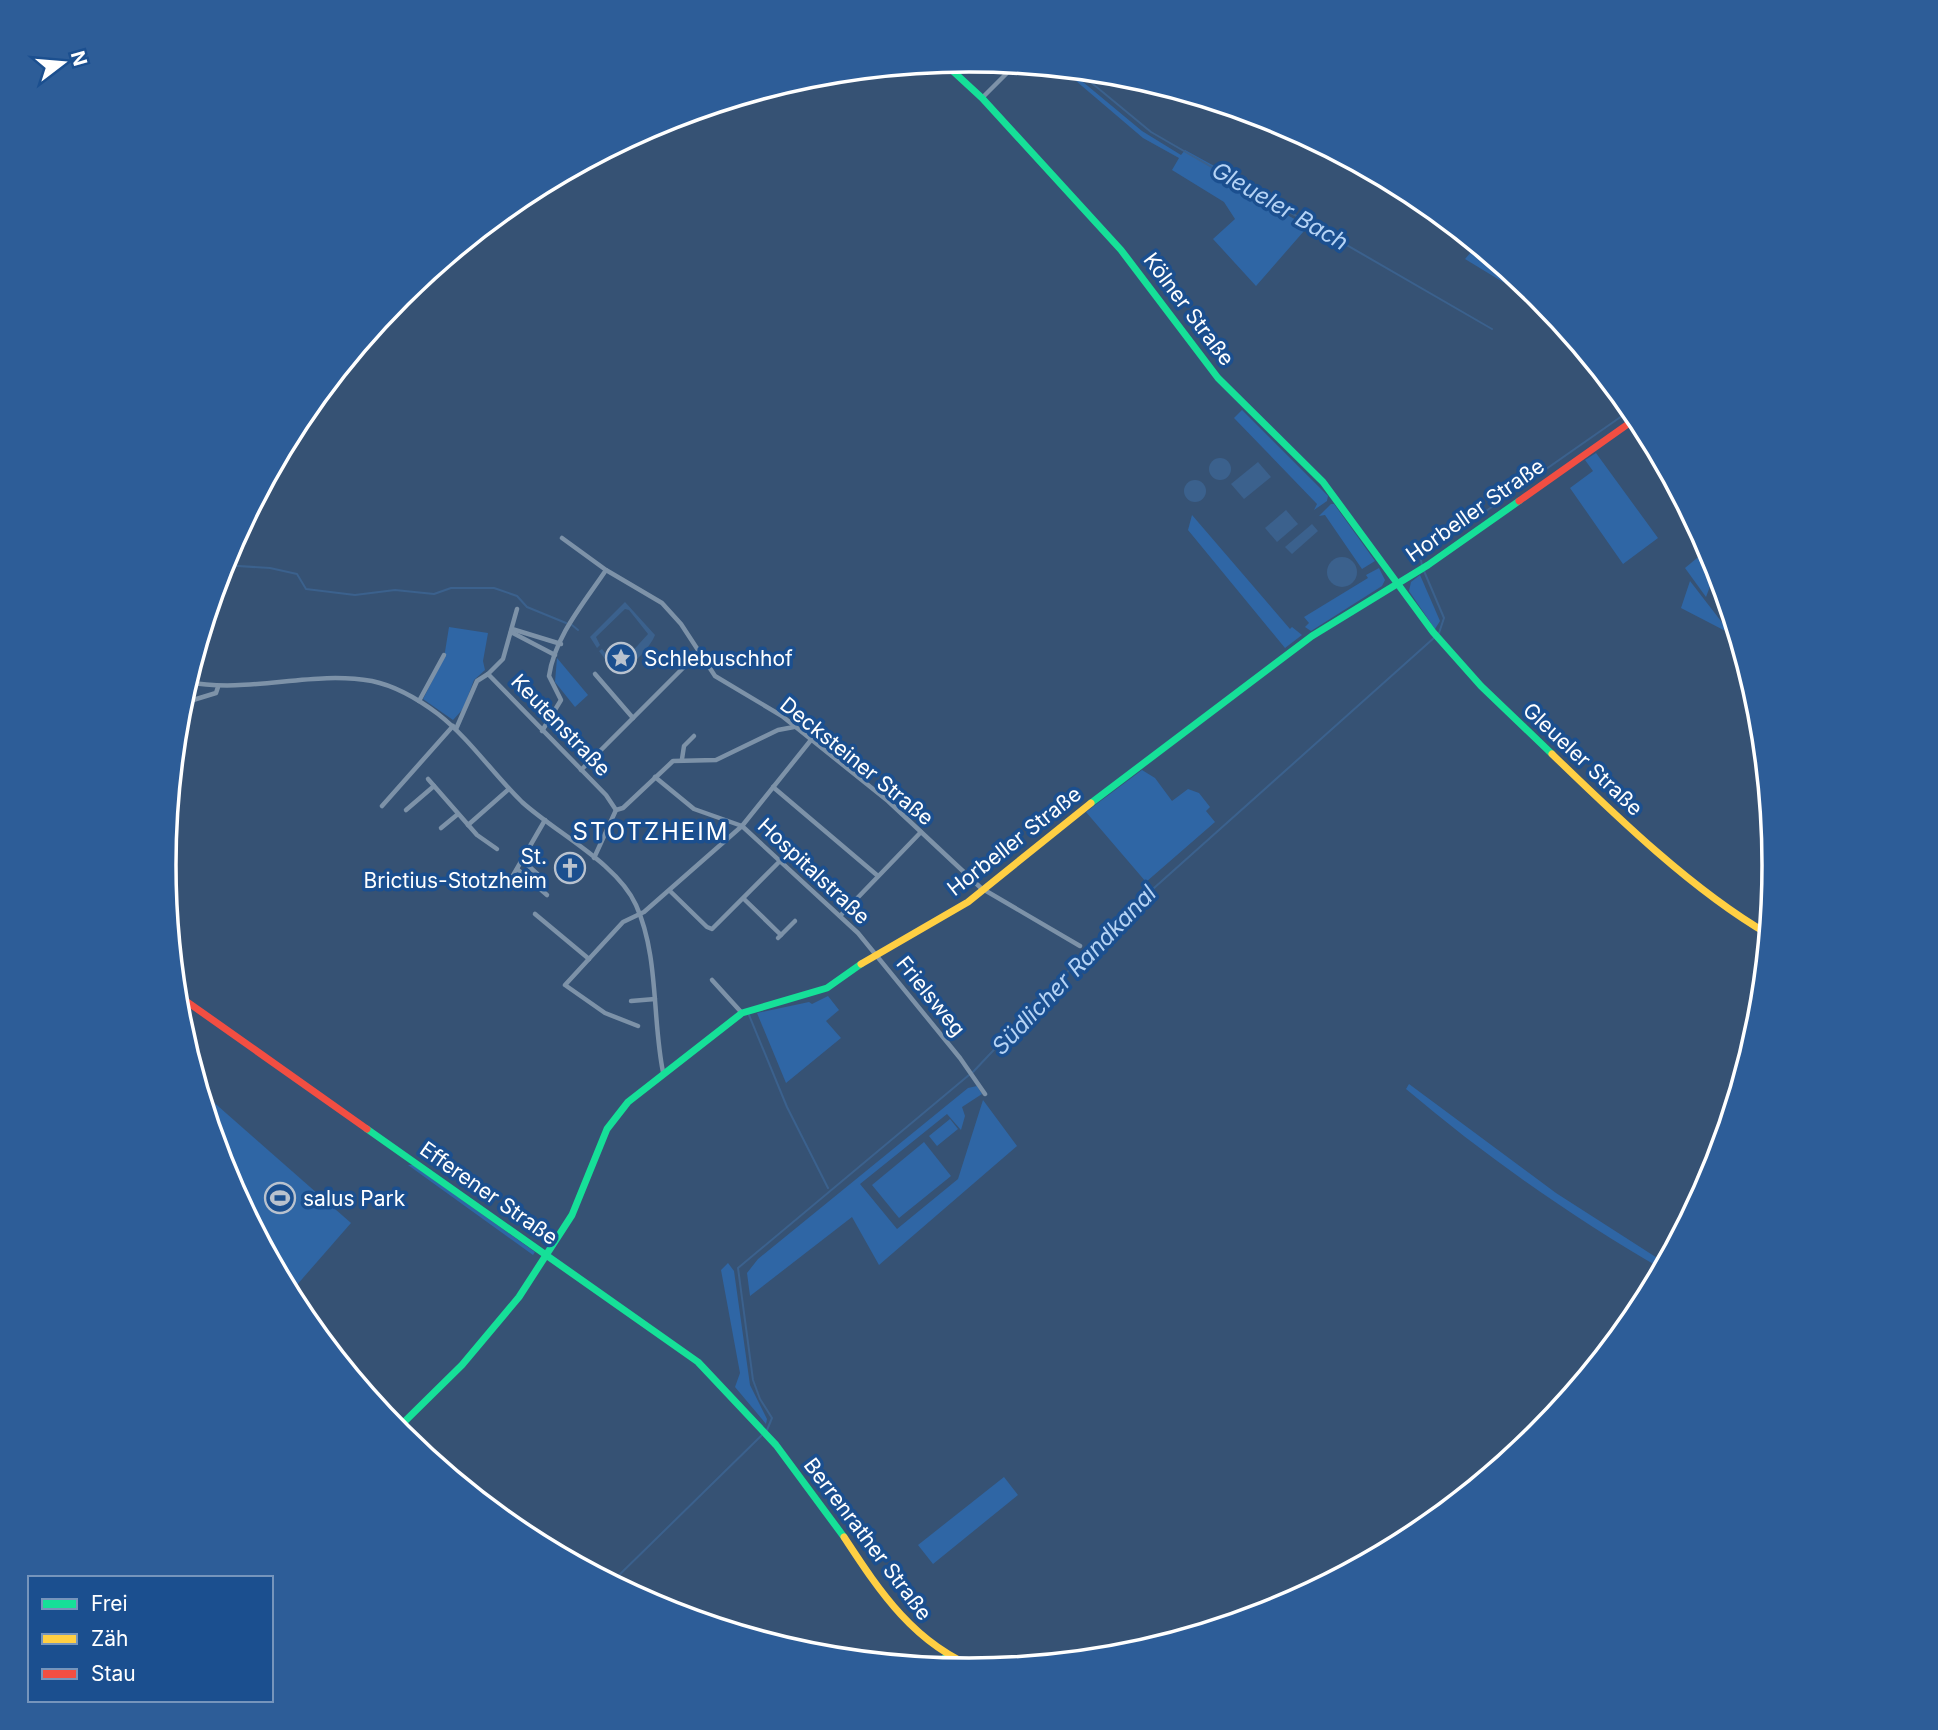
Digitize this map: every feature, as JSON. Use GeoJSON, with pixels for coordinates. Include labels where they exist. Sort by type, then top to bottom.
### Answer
{"type":"FeatureCollection","features":[{"type":"Feature","properties":{"kind":"street","name":"Kölner Straße"},"geometry":{"type":"LineString","coordinates":[[954,72],[982,98],[1131,261],[1218,378],[1323,482],[1398,584]]}},
{"type":"Feature","properties":{"kind":"street"},"geometry":{"type":"LineString","coordinates":[[982,98],[1007,73]]}},
{"type":"Feature","properties":{"kind":"street","name":"Horbeller Straße"},"geometry":{"type":"LineString","coordinates":[[404,1422],[492,1332],[547,1256],[572,1215],[607,1129],[628,1102],[663,1072],[742,1013],[762,1005],[818,992],[876,953],[984,890],[1096,799],[1312,636],[1428,565],[1629,424]]}},
{"type":"Feature","properties":{"kind":"street","name":"Decksteiner Straße"},"geometry":{"type":"LineString","coordinates":[[562,538],[606,570],[662,603],[681,624],[698,653],[720,680],[782,716],[921,832],[984,890],[1080,946]]}},
{"type":"Feature","properties":{"kind":"street"},"geometry":{"type":"LineString","coordinates":[[542,731],[561,700],[549,676],[555,655],[573,616],[606,570]]}},
{"type":"Feature","properties":{"kind":"street","name":"Gleueler Straße"},"geometry":{"type":"LineString","coordinates":[[1398,584],[1433,632],[1481,686],[1604,806],[1744,920],[1760,929]]}},
{"type":"Feature","properties":{"kind":"street"},"geometry":{"type":"LineString","coordinates":[[488,674],[503,659],[517,608]]}},
{"type":"Feature","properties":{"kind":"street"},"geometry":{"type":"LineString","coordinates":[[512,630],[561,644]]}},
{"type":"Feature","properties":{"kind":"street"},"geometry":{"type":"LineString","coordinates":[[512,630],[555,655]]}},
{"type":"Feature","properties":{"kind":"street"},"geometry":{"type":"LineString","coordinates":[[581,770],[698,653]]}},
{"type":"Feature","properties":{"kind":"street"},"geometry":{"type":"LineString","coordinates":[[419,701],[444,655]]}},
{"type":"Feature","properties":{"kind":"street","name":"Keutenstraße"},"geometry":{"type":"LineString","coordinates":[[454,728],[477,681],[488,674],[513,696],[542,731],[606,795],[616,810]]}},
{"type":"Feature","properties":{"kind":"street"},"geometry":{"type":"LineString","coordinates":[[595,674],[633,718]]}},
{"type":"Feature","properties":{"kind":"street"},"geometry":{"type":"LineString","coordinates":[[197,684],[218,687],[347,678],[391,687],[419,701],[454,728],[509,789],[622,884],[640,914],[656,999],[663,1072]]}},
{"type":"Feature","properties":{"kind":"street"},"geometry":{"type":"LineString","coordinates":[[193,701],[216,693],[218,687]]}},
{"type":"Feature","properties":{"kind":"street"},"geometry":{"type":"LineString","coordinates":[[778,730],[782,716]]}},
{"type":"Feature","properties":{"kind":"street"},"geometry":{"type":"LineString","coordinates":[[594,858],[616,810],[623,808],[667,765],[681,759],[716,760],[778,730],[794,727]]}},
{"type":"Feature","properties":{"kind":"street"},"geometry":{"type":"LineString","coordinates":[[382,806],[454,728]]}},
{"type":"Feature","properties":{"kind":"street"},"geometry":{"type":"LineString","coordinates":[[681,759],[684,747],[694,736]]}},
{"type":"Feature","properties":{"kind":"street"},"geometry":{"type":"LineString","coordinates":[[638,1026],[605,1013],[565,985],[623,922],[640,914],[670,891],[742,826],[811,740]]}},
{"type":"Feature","properties":{"kind":"street","name":"Hospitalstraße"},"geometry":{"type":"LineString","coordinates":[[655,777],[694,809],[742,826],[876,953]]}},
{"type":"Feature","properties":{"kind":"street"},"geometry":{"type":"LineString","coordinates":[[428,779],[468,825],[497,849]]}},
{"type":"Feature","properties":{"kind":"street"},"geometry":{"type":"LineString","coordinates":[[407,810],[434,786]]}},
{"type":"Feature","properties":{"kind":"street"},"geometry":{"type":"LineString","coordinates":[[773,787],[878,876]]}},
{"type":"Feature","properties":{"kind":"street"},"geometry":{"type":"LineString","coordinates":[[468,825],[509,789]]}},
{"type":"Feature","properties":{"kind":"street"},"geometry":{"type":"LineString","coordinates":[[441,828],[458,814]]}},
{"type":"Feature","properties":{"kind":"street"},"geometry":{"type":"LineString","coordinates":[[508,884],[545,821]]}},
{"type":"Feature","properties":{"kind":"street"},"geometry":{"type":"LineString","coordinates":[[840,916],[921,832]]}},
{"type":"Feature","properties":{"kind":"street"},"geometry":{"type":"LineString","coordinates":[[523,861],[544,880],[540,888]]}},
{"type":"Feature","properties":{"kind":"street"},"geometry":{"type":"LineString","coordinates":[[670,891],[709,929],[716,927],[780,861]]}},
{"type":"Feature","properties":{"kind":"street"},"geometry":{"type":"LineString","coordinates":[[517,869],[548,895]]}},
{"type":"Feature","properties":{"kind":"street"},"geometry":{"type":"LineString","coordinates":[[744,899],[780,937],[794,920]]}},
{"type":"Feature","properties":{"kind":"street"},"geometry":{"type":"LineString","coordinates":[[535,914],[589,959]]}},
{"type":"Feature","properties":{"kind":"street","name":"Frielsweg"},"geometry":{"type":"LineString","coordinates":[[876,953],[967,1067],[985,1094]]}},
{"type":"Feature","properties":{"kind":"street"},"geometry":{"type":"LineString","coordinates":[[712,980],[742,1013]]}},
{"type":"Feature","properties":{"kind":"street"},"geometry":{"type":"LineString","coordinates":[[631,1002],[656,999]]}},
{"type":"Feature","properties":{"kind":"street","name":"Efferener Straße"},"geometry":{"type":"LineString","coordinates":[[188,1003],[698,1362],[768,1436]]}},
{"type":"Feature","properties":{"kind":"street","name":"Berrenrather Straße"},"geometry":{"type":"LineString","coordinates":[[768,1436],[831,1516],[908,1626],[946,1657]]}},
{"type":"Feature","properties":{"kind":"shaded area"},"geometry":{"type":"Polygon","coordinates":[[[1074,79],[1081,80],[1142,131],[1181,155],[1185,150],[1238,179],[1234,185],[1305,225],[1304,231],[1256,286],[1213,239],[1235,219],[1224,202],[1172,170],[1179,158],[1143,138],[1074,79]]]}},
{"type":"Feature","properties":{"kind":"shaded area"},"geometry":{"type":"Polygon","coordinates":[[[1471,252],[1512,288],[1465,259],[1471,252]]]}},
{"type":"Feature","properties":{"kind":"shaded area"},"geometry":{"type":"Polygon","coordinates":[[[1242,410],[1328,496],[1327,501],[1314,510],[1317,504],[1234,418],[1242,410]]]}},
{"type":"Feature","properties":{"kind":"shaded area"},"geometry":{"type":"Polygon","coordinates":[[[1596,453],[1658,538],[1623,564],[1570,488],[1593,471],[1585,460],[1596,453]]]}},
{"type":"Feature","properties":{"kind":"shaded area"},"geometry":{"type":"Polygon","coordinates":[[[1220,458],[1228,461],[1231,469],[1228,477],[1220,480],[1212,477],[1209,469],[1212,461],[1220,458]]]}},
{"type":"Feature","properties":{"kind":"shaded area"},"geometry":{"type":"Polygon","coordinates":[[[1258,462],[1271,477],[1244,499],[1231,484],[1258,462]]]}},
{"type":"Feature","properties":{"kind":"shaded area"},"geometry":{"type":"Polygon","coordinates":[[[1195,480],[1205,487],[1206,491],[1199,501],[1195,502],[1185,495],[1184,491],[1191,481],[1195,480]]]}},
{"type":"Feature","properties":{"kind":"shaded area"},"geometry":{"type":"Polygon","coordinates":[[[1334,504],[1375,561],[1362,569],[1325,515],[1319,516],[1334,504]]]}},
{"type":"Feature","properties":{"kind":"shaded area"},"geometry":{"type":"Polygon","coordinates":[[[1286,510],[1298,524],[1277,542],[1265,528],[1286,510]]]}},
{"type":"Feature","properties":{"kind":"shaded area"},"geometry":{"type":"Polygon","coordinates":[[[1192,515],[1290,629],[1292,627],[1302,635],[1285,648],[1188,530],[1192,515]]]}},
{"type":"Feature","properties":{"kind":"shaded area"},"geometry":{"type":"Polygon","coordinates":[[[1312,524],[1318,531],[1292,554],[1285,547],[1312,524]]]}},
{"type":"Feature","properties":{"kind":"shaded area"},"geometry":{"type":"Polygon","coordinates":[[[1700,556],[1711,585],[1706,597],[1685,568],[1700,556]]]}},
{"type":"Feature","properties":{"kind":"shaded area"},"geometry":{"type":"Polygon","coordinates":[[[1342,557],[1353,561],[1357,572],[1353,583],[1342,587],[1331,583],[1327,572],[1331,561],[1342,557]]]}},
{"type":"Feature","properties":{"kind":"shaded area"},"geometry":{"type":"Polygon","coordinates":[[[1379,568],[1385,580],[1382,586],[1311,631],[1305,627],[1309,623],[1304,617],[1368,578],[1366,575],[1379,568]]]}},
{"type":"Feature","properties":{"kind":"shaded area"},"geometry":{"type":"Polygon","coordinates":[[[1420,575],[1440,621],[1435,629],[1409,591],[1411,582],[1420,575]]]}},
{"type":"Feature","properties":{"kind":"shaded area"},"geometry":{"type":"Polygon","coordinates":[[[1690,581],[1726,632],[1681,608],[1690,581]]]}},
{"type":"Feature","properties":{"kind":"shaded area"},"geometry":{"type":"Polygon","coordinates":[[[625,602],[655,635],[638,658],[626,668],[614,671],[599,651],[602,649],[614,664],[620,665],[648,634],[629,610],[625,609],[596,637],[600,645],[597,648],[590,637],[625,602]]]}},
{"type":"Feature","properties":{"kind":"shaded area"},"geometry":{"type":"Polygon","coordinates":[[[449,627],[488,633],[483,661],[485,670],[474,680],[463,709],[453,720],[423,699],[444,658],[449,627]]]}},
{"type":"Feature","properties":{"kind":"shaded area"},"geometry":{"type":"Polygon","coordinates":[[[557,658],[588,695],[575,707],[555,682],[557,658]]]}},
{"type":"Feature","properties":{"kind":"shaded area"},"geometry":{"type":"Polygon","coordinates":[[[1142,770],[1155,778],[1172,801],[1188,789],[1199,793],[1210,807],[1206,811],[1215,822],[1146,882],[1086,812],[1142,770]]]}},
{"type":"Feature","properties":{"kind":"shaded area"},"geometry":{"type":"Polygon","coordinates":[[[828,996],[839,1010],[826,1021],[841,1038],[786,1083],[757,1013],[809,1002],[812,1004],[828,996]]]}},
{"type":"Feature","properties":{"kind":"shaded area"},"geometry":{"type":"Polygon","coordinates":[[[1409,1084],[1556,1193],[1658,1258],[1655,1264],[1562,1207],[1498,1162],[1406,1089],[1409,1084]]]}},
{"type":"Feature","properties":{"kind":"shaded area"},"geometry":{"type":"Polygon","coordinates":[[[977,1086],[982,1094],[962,1107],[965,1116],[961,1130],[947,1114],[860,1184],[897,1229],[958,1179],[983,1100],[1017,1146],[879,1265],[852,1217],[750,1296],[747,1273],[758,1259],[968,1088],[977,1086]]]}},
{"type":"Feature","properties":{"kind":"shaded area","name":"salus Park"},"geometry":{"type":"Polygon","coordinates":[[[212,1101],[351,1223],[296,1286],[258,1216],[236,1169],[212,1101]]]}},
{"type":"Feature","properties":{"kind":"shaded area"},"geometry":{"type":"Polygon","coordinates":[[[950,1119],[958,1129],[937,1146],[929,1136],[950,1119]]]}},
{"type":"Feature","properties":{"kind":"shaded area"},"geometry":{"type":"Polygon","coordinates":[[[924,1142],[951,1176],[899,1218],[872,1185],[924,1142]]]}},
{"type":"Feature","properties":{"kind":"shaded area"},"geometry":{"type":"Polygon","coordinates":[[[408,1165],[413,1165],[535,1252],[533,1255],[408,1165]]]}},
{"type":"Feature","properties":{"kind":"shaded area"},"geometry":{"type":"Polygon","coordinates":[[[728,1263],[734,1271],[750,1385],[767,1419],[766,1424],[735,1387],[740,1373],[721,1270],[728,1263]]]}},
{"type":"Feature","properties":{"kind":"shaded area"},"geometry":{"type":"Polygon","coordinates":[[[1004,1477],[1018,1495],[933,1564],[918,1545],[1004,1477]]]}},
{"type":"Feature","properties":{"kind":"waterway","name":"Gleueler Bach"},"geometry":{"type":"LineString","coordinates":[[1090,82],[1151,132],[1492,329]]}},
{"type":"Feature","properties":{"kind":"waterway","name":"Südlicher Randkanal"},"geometry":{"type":"LineString","coordinates":[[1422,566],[1421,560],[1426,553],[1623,415]]}},
{"type":"Feature","properties":{"kind":"waterway"},"geometry":{"type":"LineString","coordinates":[[234,566],[270,568],[297,574],[306,589],[355,595],[395,590],[434,594],[451,588],[494,588],[517,596],[527,607],[566,623]]}},
{"type":"Feature","properties":{"kind":"waterway","name":"Südlicher Randkanal"},"geometry":{"type":"LineString","coordinates":[[1424,571],[1444,618],[1439,633]]}},
{"type":"Feature","properties":{"kind":"waterway"},"geometry":{"type":"LineString","coordinates":[[572,625],[578,630]]}},
{"type":"Feature","properties":{"kind":"waterway","name":"Südlicher Randkanal"},"geometry":{"type":"LineString","coordinates":[[973,1072],[1107,930],[1435,637]]}},
{"type":"Feature","properties":{"kind":"waterway"},"geometry":{"type":"LineString","coordinates":[[749,1015],[787,1107],[828,1188]]}},
{"type":"Feature","properties":{"kind":"waterway","name":"Südlicher Randkanal"},"geometry":{"type":"LineString","coordinates":[[767,1430],[772,1418],[760,1399],[753,1380],[738,1268],[969,1075]]}},
{"type":"Feature","properties":{"kind":"waterway","name":"Südlicher Randkanal"},"geometry":{"type":"LineString","coordinates":[[618,1576],[763,1434]]}},
{"type":"Feature","properties":{"kind":"traffic: fast"},"geometry":{"type":"LineString","coordinates":[[954,72],[982,98],[1121,250],[1218,378],[1323,482],[1433,632],[1481,686],[1552,754]]}},
{"type":"Feature","properties":{"kind":"traffic: fast"},"geometry":{"type":"LineString","coordinates":[[1091,803],[1312,636],[1428,565],[1519,501]]}},
{"type":"Feature","properties":{"kind":"traffic: fast"},"geometry":{"type":"LineString","coordinates":[[404,1422],[462,1365],[519,1297],[572,1215],[607,1129],[628,1102],[742,1013],[827,988],[861,964]]}},
{"type":"Feature","properties":{"kind":"traffic: fast"},"geometry":{"type":"LineString","coordinates":[[367,1129],[698,1362],[776,1445],[844,1537]]}},
{"type":"Feature","properties":{"kind":"traffic: slow"},"geometry":{"type":"LineString","coordinates":[[1552,754],[1683,874],[1760,929]]}},
{"type":"Feature","properties":{"kind":"traffic: slow"},"geometry":{"type":"LineString","coordinates":[[861,964],[968,902],[1091,803]]}},
{"type":"Feature","properties":{"kind":"traffic: slow"},"geometry":{"type":"LineString","coordinates":[[844,1537],[901,1615],[936,1646],[954,1658]]}},
{"type":"Feature","properties":{"kind":"traffic: jam"},"geometry":{"type":"LineString","coordinates":[[1519,501],[1629,424]]}},
{"type":"Feature","properties":{"kind":"traffic: jam"},"geometry":{"type":"LineString","coordinates":[[188,1003],[367,1129]]}},
{"type":"Feature","properties":{"kind":"place","name":"Schlebuschhof"},"geometry":{"type":"Point","coordinates":[621,658]}},
{"type":"Feature","properties":{"kind":"place","name":"St. Brictius-Stotzheim"},"geometry":{"type":"Point","coordinates":[570,868]}},
{"type":"Feature","properties":{"kind":"place","name":"salus Park"},"geometry":{"type":"Point","coordinates":[280,1198]}},
{"type":"Feature","properties":{"kind":"district","name":"STOTZHEIM"},"geometry":{"type":"Point","coordinates":[651,831]}}]}
